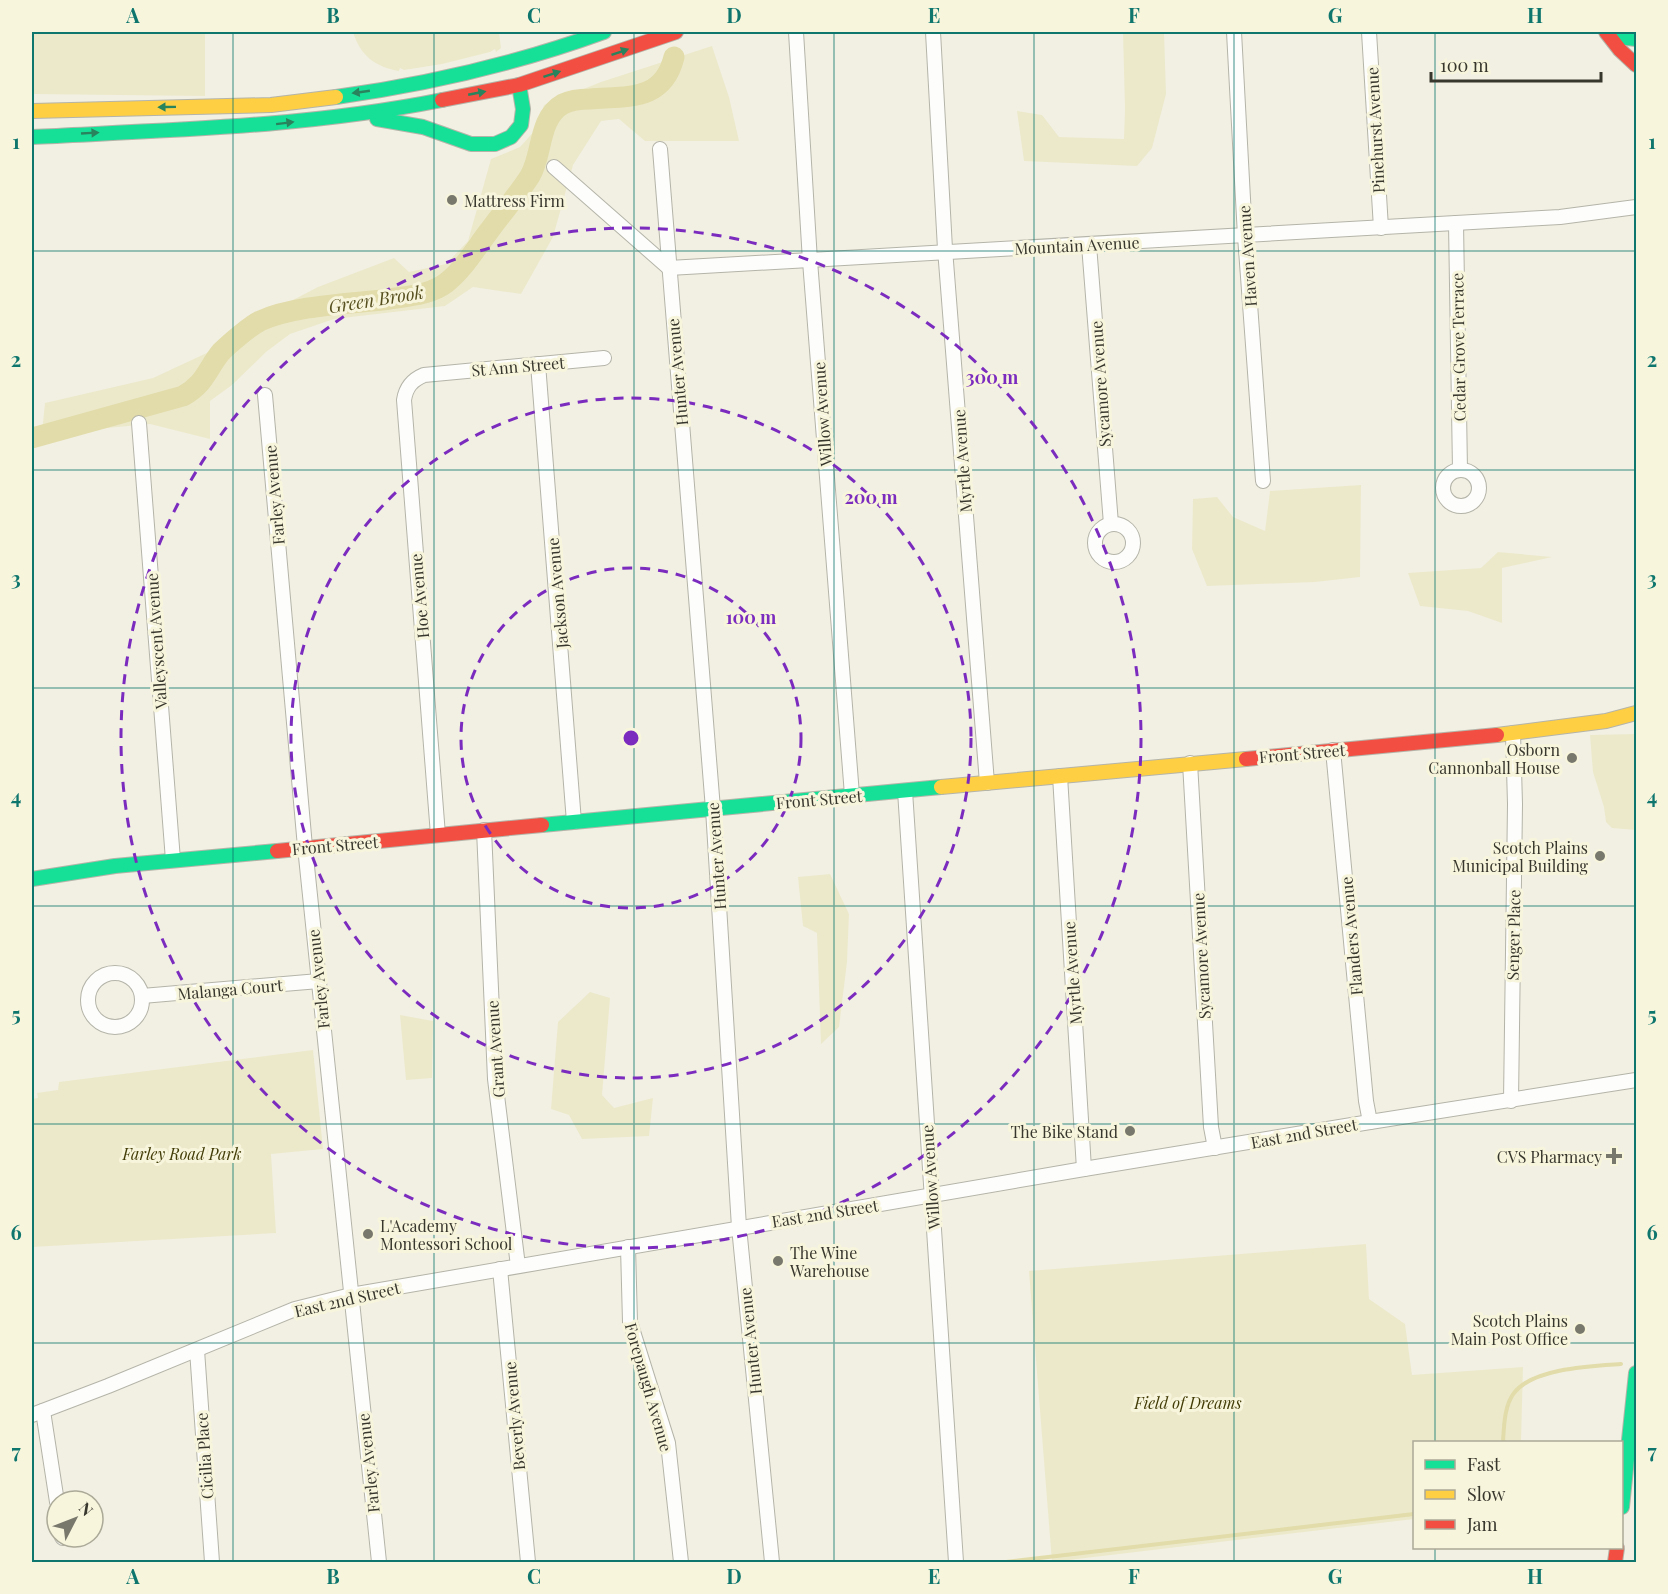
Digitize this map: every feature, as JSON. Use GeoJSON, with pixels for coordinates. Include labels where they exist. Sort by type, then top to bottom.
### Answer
{"type":"FeatureCollection","features":[{"type":"Feature","properties":{"kind":"main road"},"geometry":{"type":"LineString","coordinates":[[32,111],[271,105],[298,102],[418,84],[466,74],[513,63],[604,32]]}},
{"type":"Feature","properties":{"kind":"main road"},"geometry":{"type":"LineString","coordinates":[[32,137],[260,126],[389,111],[519,85],[676,32]]}},
{"type":"Feature","properties":{"kind":"main road"},"geometry":{"type":"LineString","coordinates":[[1608,34],[1636,39]]}},
{"type":"Feature","properties":{"kind":"main road"},"geometry":{"type":"LineString","coordinates":[[1608,34],[1620,50],[1635,62]]}},
{"type":"Feature","properties":{"kind":"main road"},"geometry":{"type":"LineString","coordinates":[[356,115],[423,127],[474,145],[492,145],[510,138],[520,128],[523,107],[519,85]]}},
{"type":"Feature","properties":{"kind":"main road","name":"Front Street"},"geometry":{"type":"LineString","coordinates":[[32,879],[75,871],[173,860],[1513,733],[1606,721],[1636,713]]}},
{"type":"Feature","properties":{"kind":"main road","name":"Front Street"},"geometry":{"type":"LineString","coordinates":[[1606,721],[1636,726]]}},
{"type":"Feature","properties":{"kind":"main road"},"geometry":{"type":"LineString","coordinates":[[1623,1497],[1636,1373]]}},
{"type":"Feature","properties":{"kind":"street","name":"Willow Avenue"},"geometry":{"type":"LineString","coordinates":[[796,32],[810,261],[852,795]]}},
{"type":"Feature","properties":{"kind":"street","name":"Myrtle Avenue"},"geometry":{"type":"LineString","coordinates":[[933,32],[946,253],[987,783]]}},
{"type":"Feature","properties":{"kind":"street","name":"Haven Avenue"},"geometry":{"type":"LineString","coordinates":[[1234,32],[1245,236],[1263,481]]}},
{"type":"Feature","properties":{"kind":"street","name":"Pinehurst Avenue"},"geometry":{"type":"LineString","coordinates":[[1370,32],[1381,228]]}},
{"type":"Feature","properties":{"kind":"street","name":"Hunter Avenue"},"geometry":{"type":"LineString","coordinates":[[660,149],[713,809],[739,1227],[772,1563]]}},
{"type":"Feature","properties":{"kind":"street"},"geometry":{"type":"LineString","coordinates":[[554,168],[669,268]]}},
{"type":"Feature","properties":{"kind":"street","name":"Mountain Avenue"},"geometry":{"type":"LineString","coordinates":[[669,268],[1456,224],[1573,216],[1636,207]]}},
{"type":"Feature","properties":{"kind":"street","name":"Cedar Grove Terrace"},"geometry":{"type":"LineString","coordinates":[[1456,224],[1460,470]]}},
{"type":"Feature","properties":{"kind":"street","name":"Sycamore Avenue"},"geometry":{"type":"LineString","coordinates":[[1089,245],[1111,524]]}},
{"type":"Feature","properties":{"kind":"street","name":"St Ann Street"},"geometry":{"type":"LineString","coordinates":[[433,374],[604,358]]}},
{"type":"Feature","properties":{"kind":"street","name":"Jackson Avenue"},"geometry":{"type":"LineString","coordinates":[[538,364],[574,822]]}},
{"type":"Feature","properties":{"kind":"street","name":"Hoe Avenue"},"geometry":{"type":"LineString","coordinates":[[433,374],[424,375],[410,384],[404,400],[438,835]]}},
{"type":"Feature","properties":{"kind":"street","name":"Farley Avenue"},"geometry":{"type":"LineString","coordinates":[[265,395],[305,848],[378,1563]]}},
{"type":"Feature","properties":{"kind":"street","name":"Valleyscent Avenue"},"geometry":{"type":"LineString","coordinates":[[139,423],[173,860]]}},
{"type":"Feature","properties":{"kind":"street","name":"Senger Place"},"geometry":{"type":"LineString","coordinates":[[1511,1101],[1515,804],[1513,733]]}},
{"type":"Feature","properties":{"kind":"street","name":"Flanders Avenue"},"geometry":{"type":"LineString","coordinates":[[1333,750],[1366,1101],[1370,1122]]}},
{"type":"Feature","properties":{"kind":"street","name":"Sycamore Avenue"},"geometry":{"type":"LineString","coordinates":[[1190,764],[1211,1127],[1215,1148]]}},
{"type":"Feature","properties":{"kind":"street","name":"Myrtle Avenue"},"geometry":{"type":"LineString","coordinates":[[1060,776],[1084,1169]]}},
{"type":"Feature","properties":{"kind":"street","name":"Willow Avenue"},"geometry":{"type":"LineString","coordinates":[[905,790],[956,1563]]}},
{"type":"Feature","properties":{"kind":"street","name":"Grant Avenue"},"geometry":{"type":"LineString","coordinates":[[483,831],[495,1079],[518,1266]]}},
{"type":"Feature","properties":{"kind":"street"},"geometry":{"type":"LineString","coordinates":[[115,973],[129,977],[135,982],[142,996],[139,1014],[133,1021],[123,1026],[106,1026],[99,1022],[89,1009],[88,1000],[93,984],[107,974],[115,973]]}},
{"type":"Feature","properties":{"kind":"street","name":"Malanga Court"},"geometry":{"type":"LineString","coordinates":[[142,996],[319,981]]}},
{"type":"Feature","properties":{"kind":"street","name":"East 2nd Street"},"geometry":{"type":"LineString","coordinates":[[37,1413],[295,1309],[351,1295],[1084,1169],[1636,1080]]}},
{"type":"Feature","properties":{"kind":"street","name":"Forepaugh Avenue"},"geometry":{"type":"LineString","coordinates":[[628,1247],[630,1322],[668,1443],[681,1563]]}},
{"type":"Feature","properties":{"kind":"street","name":"Beverly Avenue"},"geometry":{"type":"LineString","coordinates":[[500,1269],[528,1563]]}},
{"type":"Feature","properties":{"kind":"street","name":"Cicilia Place"},"geometry":{"type":"LineString","coordinates":[[196,1350],[212,1563]]}},
{"type":"Feature","properties":{"kind":"street"},"geometry":{"type":"LineString","coordinates":[[37,1413],[54,1489]]}},
{"type":"Feature","properties":{"kind":"green space"},"geometry":{"type":"Polygon","coordinates":[[[32,32],[205,32],[205,96],[32,94],[32,32]]]}},
{"type":"Feature","properties":{"kind":"green space"},"geometry":{"type":"Polygon","coordinates":[[[353,32],[499,32],[501,48],[496,52],[495,49],[442,64],[404,70],[400,68],[399,71],[370,59],[360,47],[353,32]]]}},
{"type":"Feature","properties":{"kind":"green space"},"geometry":{"type":"Polygon","coordinates":[[[1123,32],[1164,32],[1166,94],[1152,148],[1137,166],[1024,161],[1017,111],[1042,115],[1059,137],[1124,139],[1123,32]]]}},
{"type":"Feature","properties":{"kind":"green space"},"geometry":{"type":"Polygon","coordinates":[[[712,46],[729,97],[739,141],[645,141],[619,119],[601,121],[573,165],[553,237],[521,294],[473,287],[445,306],[334,319],[290,334],[266,352],[232,385],[210,401],[210,439],[150,424],[96,429],[41,441],[45,403],[153,378],[211,351],[239,328],[318,287],[394,258],[409,272],[446,264],[468,241],[491,159],[520,147],[537,128],[544,105],[601,82],[712,46]]]}},
{"type":"Feature","properties":{"kind":"green space"},"geometry":{"type":"Polygon","coordinates":[[[1361,485],[1360,577],[1315,582],[1207,586],[1192,549],[1193,499],[1217,497],[1233,517],[1265,531],[1270,491],[1361,485]]]}},
{"type":"Feature","properties":{"kind":"green space"},"geometry":{"type":"Polygon","coordinates":[[[1498,552],[1552,557],[1502,568],[1502,623],[1468,611],[1420,606],[1408,573],[1481,568],[1498,552]]]}},
{"type":"Feature","properties":{"kind":"green space"},"geometry":{"type":"Polygon","coordinates":[[[1636,734],[1636,830],[1612,828],[1606,822],[1604,807],[1593,772],[1590,735],[1636,734]]]}},
{"type":"Feature","properties":{"kind":"green space"},"geometry":{"type":"Polygon","coordinates":[[[830,874],[849,914],[847,962],[839,1027],[821,1044],[817,933],[803,926],[798,877],[830,874]]]}},
{"type":"Feature","properties":{"kind":"green space"},"geometry":{"type":"Polygon","coordinates":[[[590,992],[610,998],[602,1095],[614,1108],[653,1098],[649,1136],[582,1139],[569,1115],[551,1109],[558,1022],[590,992]]]}},
{"type":"Feature","properties":{"kind":"green space"},"geometry":{"type":"Polygon","coordinates":[[[400,1015],[433,1021],[432,1078],[406,1080],[400,1015]]]}},
{"type":"Feature","properties":{"kind":"green space","name":"Farley Road Park"},"geometry":{"type":"Polygon","coordinates":[[[313,1050],[323,1149],[271,1154],[276,1233],[32,1247],[32,1099],[38,1098],[37,1093],[58,1090],[59,1082],[313,1050]]]}},
{"type":"Feature","properties":{"kind":"green space","name":"Field of Dreams"},"geometry":{"type":"Polygon","coordinates":[[[1366,1244],[1369,1299],[1405,1324],[1412,1375],[1523,1367],[1521,1441],[1413,1441],[1413,1519],[1052,1562],[1029,1271],[1366,1244]]]}},
{"type":"Feature","properties":{"kind":"waterway","name":"Green Brook"},"geometry":{"type":"LineString","coordinates":[[32,438],[183,396],[201,381],[229,344],[260,321],[306,308],[411,296],[440,287],[464,265],[530,176],[545,127],[555,110],[563,104],[583,99],[642,94],[661,82],[669,72],[674,57]]}},
{"type":"Feature","properties":{"kind":"waterway"},"geometry":{"type":"LineString","coordinates":[[1503,1441],[1508,1404],[1514,1393],[1523,1385],[1549,1373],[1621,1364]]}},
{"type":"Feature","properties":{"kind":"waterway"},"geometry":{"type":"LineString","coordinates":[[1006,1562],[1413,1514]]}},
{"type":"Feature","properties":{"kind":"traffic: fast"},"geometry":{"type":"LineString","coordinates":[[336,97],[472,72],[538,54],[604,32]]}},
{"type":"Feature","properties":{"kind":"traffic: fast"},"geometry":{"type":"LineString","coordinates":[[1610,36],[1636,39]]}},
{"type":"Feature","properties":{"kind":"traffic: fast"},"geometry":{"type":"LineString","coordinates":[[377,119],[423,127],[471,144],[495,144],[511,137],[521,125],[523,109],[519,85]]}},
{"type":"Feature","properties":{"kind":"traffic: fast"},"geometry":{"type":"LineString","coordinates":[[32,137],[289,122],[442,100]]}},
{"type":"Feature","properties":{"kind":"traffic: fast"},"geometry":{"type":"LineString","coordinates":[[542,825],[941,787]]}},
{"type":"Feature","properties":{"kind":"traffic: fast"},"geometry":{"type":"LineString","coordinates":[[32,879],[115,866],[277,851]]}},
{"type":"Feature","properties":{"kind":"traffic: fast"},"geometry":{"type":"LineString","coordinates":[[1623,1497],[1636,1373]]}},
{"type":"Feature","properties":{"kind":"traffic: slow"},"geometry":{"type":"LineString","coordinates":[[32,111],[271,105],[336,97]]}},
{"type":"Feature","properties":{"kind":"traffic: slow"},"geometry":{"type":"LineString","coordinates":[[1497,735],[1606,721],[1636,713]]}},
{"type":"Feature","properties":{"kind":"traffic: slow"},"geometry":{"type":"LineString","coordinates":[[941,787],[1246,759]]}},
{"type":"Feature","properties":{"kind":"traffic: jam"},"geometry":{"type":"LineString","coordinates":[[442,100],[519,85],[676,32]]}},
{"type":"Feature","properties":{"kind":"traffic: jam"},"geometry":{"type":"LineString","coordinates":[[1606,32],[1636,65]]}},
{"type":"Feature","properties":{"kind":"traffic: jam"},"geometry":{"type":"LineString","coordinates":[[1246,759],[1497,735]]}},
{"type":"Feature","properties":{"kind":"traffic: jam"},"geometry":{"type":"LineString","coordinates":[[277,851],[542,825]]}},
{"type":"Feature","properties":{"kind":"traffic: jam"},"geometry":{"type":"LineString","coordinates":[[1615,1562],[1617,1549]]}},
{"type":"Feature","properties":{"kind":"place","name":"Mattress Firm"},"geometry":{"type":"Point","coordinates":[452,200]}},
{"type":"Feature","properties":{"kind":"place","name":"Osborn Cannonball House"},"geometry":{"type":"Point","coordinates":[1572,758]}},
{"type":"Feature","properties":{"kind":"place","name":"Scotch Plains Municipal Building"},"geometry":{"type":"Point","coordinates":[1600,856]}},
{"type":"Feature","properties":{"kind":"place","name":"The Bike Stand"},"geometry":{"type":"Point","coordinates":[1130,1131]}},
{"type":"Feature","properties":{"kind":"place","name":"CVS Pharmacy"},"geometry":{"type":"Point","coordinates":[1614,1156]}},
{"type":"Feature","properties":{"kind":"place","name":"L'Academy Montessori School"},"geometry":{"type":"Point","coordinates":[368,1234]}},
{"type":"Feature","properties":{"kind":"place","name":"The Wine Warehouse"},"geometry":{"type":"Point","coordinates":[778,1261]}},
{"type":"Feature","properties":{"kind":"place","name":"Scotch Plains Main Post Office"},"geometry":{"type":"Point","coordinates":[1580,1329]}}]}
